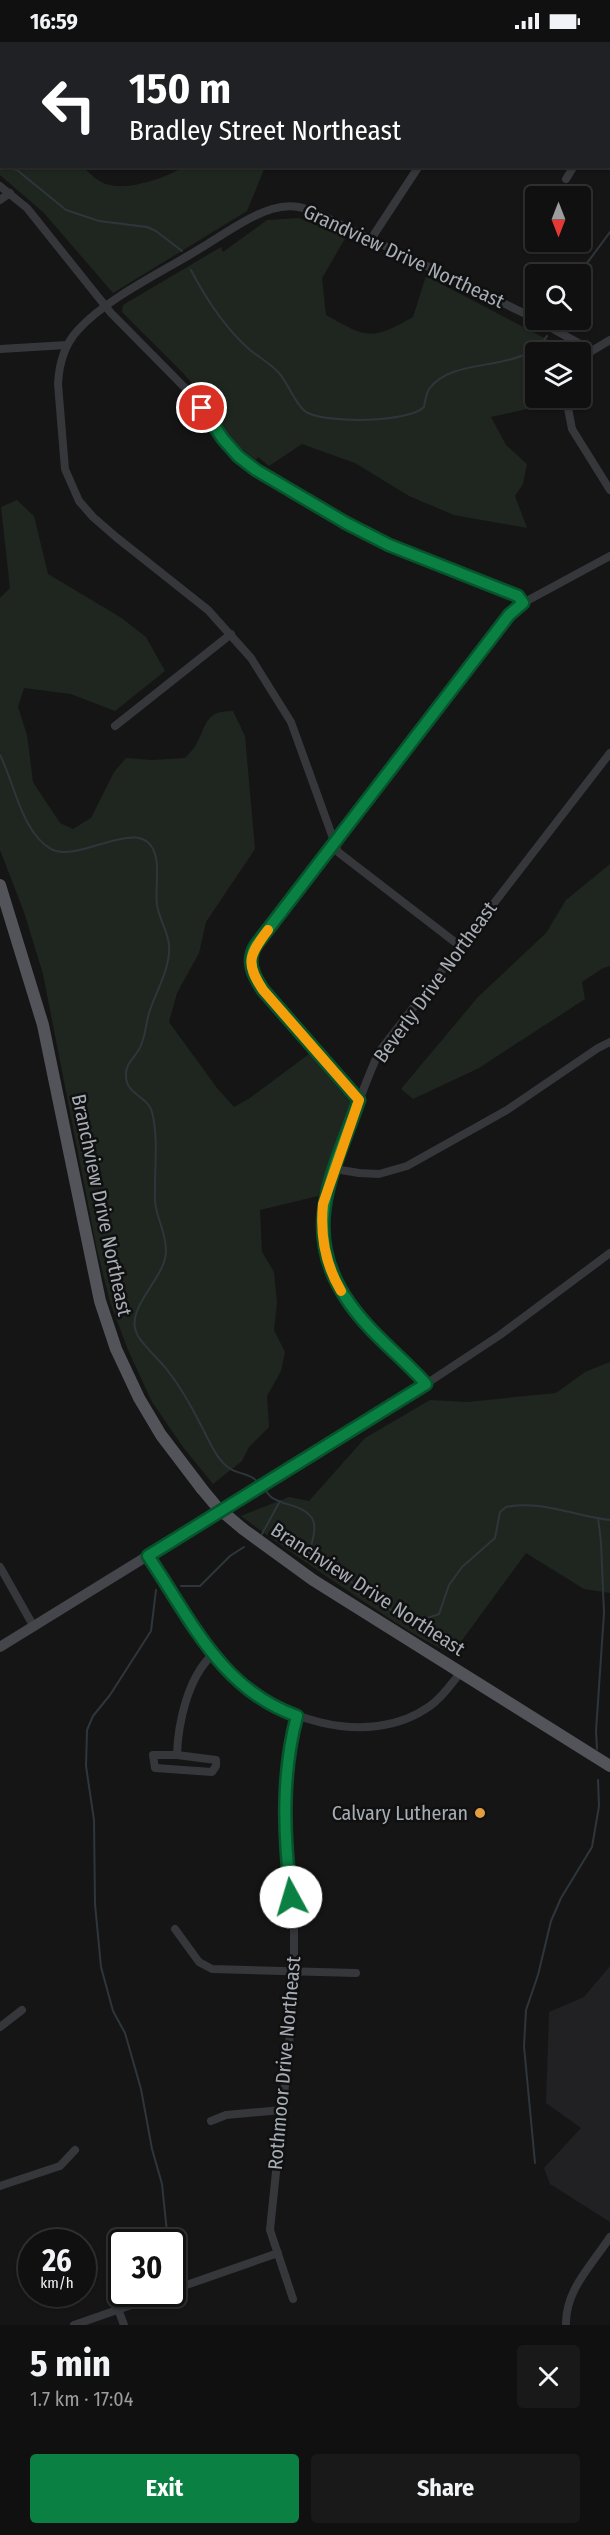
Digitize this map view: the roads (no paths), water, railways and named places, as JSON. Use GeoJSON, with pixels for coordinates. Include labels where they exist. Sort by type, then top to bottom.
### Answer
{"type":"FeatureCollection","features":[{"type":"Feature","properties":{"kind":"main road","name":"Branchview Drive Northeast"},"geometry":{"type":"LineString","coordinates":[[0,885],[43,1025],[100,1301],[116,1349],[139,1398],[161,1435],[217,1507],[305,1575],[610,1766]]}},
{"type":"Feature","properties":{"kind":"street"},"geometry":{"type":"LineString","coordinates":[[371,239],[418,168]]}},
{"type":"Feature","properties":{"kind":"street"},"geometry":{"type":"LineString","coordinates":[[566,179],[573,168]]}},
{"type":"Feature","properties":{"kind":"street"},"geometry":{"type":"LineString","coordinates":[[0,186],[10,193],[44,228],[106,307],[180,381],[238,456],[256,470],[346,523],[389,545],[518,596],[523,603]]}},
{"type":"Feature","properties":{"kind":"street"},"geometry":{"type":"LineString","coordinates":[[0,200],[10,193]]}},
{"type":"Feature","properties":{"kind":"street","name":"Grandview Drive Northeast"},"geometry":{"type":"LineString","coordinates":[[460,946],[344,857],[334,843],[291,722],[251,658],[208,610],[93,517],[79,501],[65,470],[58,371],[67,345],[79,328],[106,307],[238,225],[270,209],[285,206],[302,207],[525,314]]}},
{"type":"Feature","properties":{"kind":"street","name":"Grandview Drive Northeast"},"geometry":{"type":"LineString","coordinates":[[556,330],[577,342]]}},
{"type":"Feature","properties":{"kind":"street"},"geometry":{"type":"LineString","coordinates":[[591,350],[610,340]]}},
{"type":"Feature","properties":{"kind":"street"},"geometry":{"type":"LineString","coordinates":[[0,349],[67,345]]}},
{"type":"Feature","properties":{"kind":"street"},"geometry":{"type":"LineString","coordinates":[[568,408],[572,429],[610,490]]}},
{"type":"Feature","properties":{"kind":"street"},"geometry":{"type":"LineString","coordinates":[[359,1100],[263,990],[251,968],[251,959],[256,945],[509,615],[523,603],[610,556]]}},
{"type":"Feature","properties":{"kind":"street"},"geometry":{"type":"LineString","coordinates":[[115,726],[231,634]]}},
{"type":"Feature","properties":{"kind":"street","name":"Beverly Drive Northeast"},"geometry":{"type":"LineString","coordinates":[[426,1384],[350,1305],[328,1264],[323,1240],[323,1204],[359,1100],[379,1052],[610,753]]}},
{"type":"Feature","properties":{"kind":"street"},"geometry":{"type":"LineString","coordinates":[[335,1169],[379,1174],[407,1166],[507,1110],[610,1042]]}},
{"type":"Feature","properties":{"kind":"street"},"geometry":{"type":"LineString","coordinates":[[0,1647],[426,1384],[500,1335],[610,1253]]}},
{"type":"Feature","properties":{"kind":"street"},"geometry":{"type":"LineString","coordinates":[[148,1556],[212,1655],[260,1699],[297,1716],[349,1726],[383,1724],[405,1719],[423,1711],[438,1700],[461,1672]]}},
{"type":"Feature","properties":{"kind":"street"},"geometry":{"type":"LineString","coordinates":[[0,1567],[34,1627]]}},
{"type":"Feature","properties":{"kind":"street"},"geometry":{"type":"LineString","coordinates":[[177,1755],[179,1727],[196,1677],[202,1665],[212,1655]]}},
{"type":"Feature","properties":{"kind":"street","name":"Rothmoor Drive Northeast"},"geometry":{"type":"LineString","coordinates":[[293,2299],[270,2230],[270,2221],[294,1972],[294,1920],[285,1820],[291,1740],[297,1716]]}},
{"type":"Feature","properties":{"kind":"street"},"geometry":{"type":"LineString","coordinates":[[153,1755],[177,1755],[216,1760],[216,1766],[212,1772],[155,1768],[153,1755]]}},
{"type":"Feature","properties":{"kind":"street"},"geometry":{"type":"LineString","coordinates":[[175,1929],[199,1962],[212,1969],[356,1973]]}},
{"type":"Feature","properties":{"kind":"street"},"geometry":{"type":"LineString","coordinates":[[0,2027],[22,2010]]}},
{"type":"Feature","properties":{"kind":"street"},"geometry":{"type":"LineString","coordinates":[[211,2121],[226,2115],[282,2110]]}},
{"type":"Feature","properties":{"kind":"street"},"geometry":{"type":"LineString","coordinates":[[0,2186],[60,2166],[75,2150]]}},
{"type":"Feature","properties":{"kind":"street"},"geometry":{"type":"LineString","coordinates":[[566,2325],[568,2307],[575,2289],[610,2237]]}},
{"type":"Feature","properties":{"kind":"street"},"geometry":{"type":"LineString","coordinates":[[186,2285],[278,2253]]}},
{"type":"Feature","properties":{"kind":"street"},"geometry":{"type":"LineString","coordinates":[[74,2325],[124,2307]]}},
{"type":"Feature","properties":{"kind":"street"},"geometry":{"type":"LineString","coordinates":[[118,2309],[124,2325]]}},
{"type":"Feature","properties":{"kind":"waterway"},"geometry":{"type":"LineString","coordinates":[[6,168],[17,170],[66,210],[99,221],[147,227],[182,251]]}},
{"type":"Feature","properties":{"kind":"waterway"},"geometry":{"type":"LineString","coordinates":[[586,264],[610,232]]}},
{"type":"Feature","properties":{"kind":"waterway"},"geometry":{"type":"LineString","coordinates":[[191,270],[224,323],[250,350],[279,373],[304,410],[332,419],[386,419],[415,412],[424,407],[429,389],[441,378],[455,371],[522,356],[536,348],[547,336]]}},
{"type":"Feature","properties":{"kind":"waterway"},"geometry":{"type":"LineString","coordinates":[[0,755],[26,819],[41,841],[51,849],[64,852],[126,838],[140,838],[150,844],[156,858],[157,905],[168,940],[168,961],[149,1014],[143,1041],[127,1067],[126,1076],[133,1092],[146,1102],[152,1112],[156,1145],[155,1201],[166,1251],[164,1262],[140,1305],[135,1326],[141,1341],[180,1388],[220,1460],[232,1470],[253,1478],[271,1497],[308,1513],[314,1522],[314,1536],[309,1554],[330,1571],[345,1577],[386,1608],[419,1621],[439,1614],[449,1585],[462,1567],[495,1538],[500,1512],[506,1507],[519,1505],[545,1507],[610,1520]]}},
{"type":"Feature","properties":{"kind":"waterway"},"geometry":{"type":"LineString","coordinates":[[262,1534],[280,1501]]}},
{"type":"Feature","properties":{"kind":"waterway"},"geometry":{"type":"LineString","coordinates":[[597,1749],[596,1731],[604,1613],[598,1518]]}},
{"type":"Feature","properties":{"kind":"waterway"},"geometry":{"type":"LineString","coordinates":[[181,1586],[200,1586],[230,1556],[244,1547]]}},
{"type":"Feature","properties":{"kind":"waterway"},"geometry":{"type":"LineString","coordinates":[[156,1590],[151,1631],[110,1695],[93,1716],[87,1730],[86,1766],[94,1820],[95,1904],[101,1967],[113,2011],[125,2033],[141,2089],[152,2149],[162,2184],[167,2229]]}},
{"type":"Feature","properties":{"kind":"waterway"},"geometry":{"type":"LineString","coordinates":[[535,2163],[524,2046],[526,2010],[538,1975],[551,1921],[561,1898],[592,1847],[599,1806],[598,1780]]}},
{"type":"Feature","properties":{"kind":"place","name":"Calvary Lutheran"},"geometry":{"type":"Point","coordinates":[480,1813]}}]}
